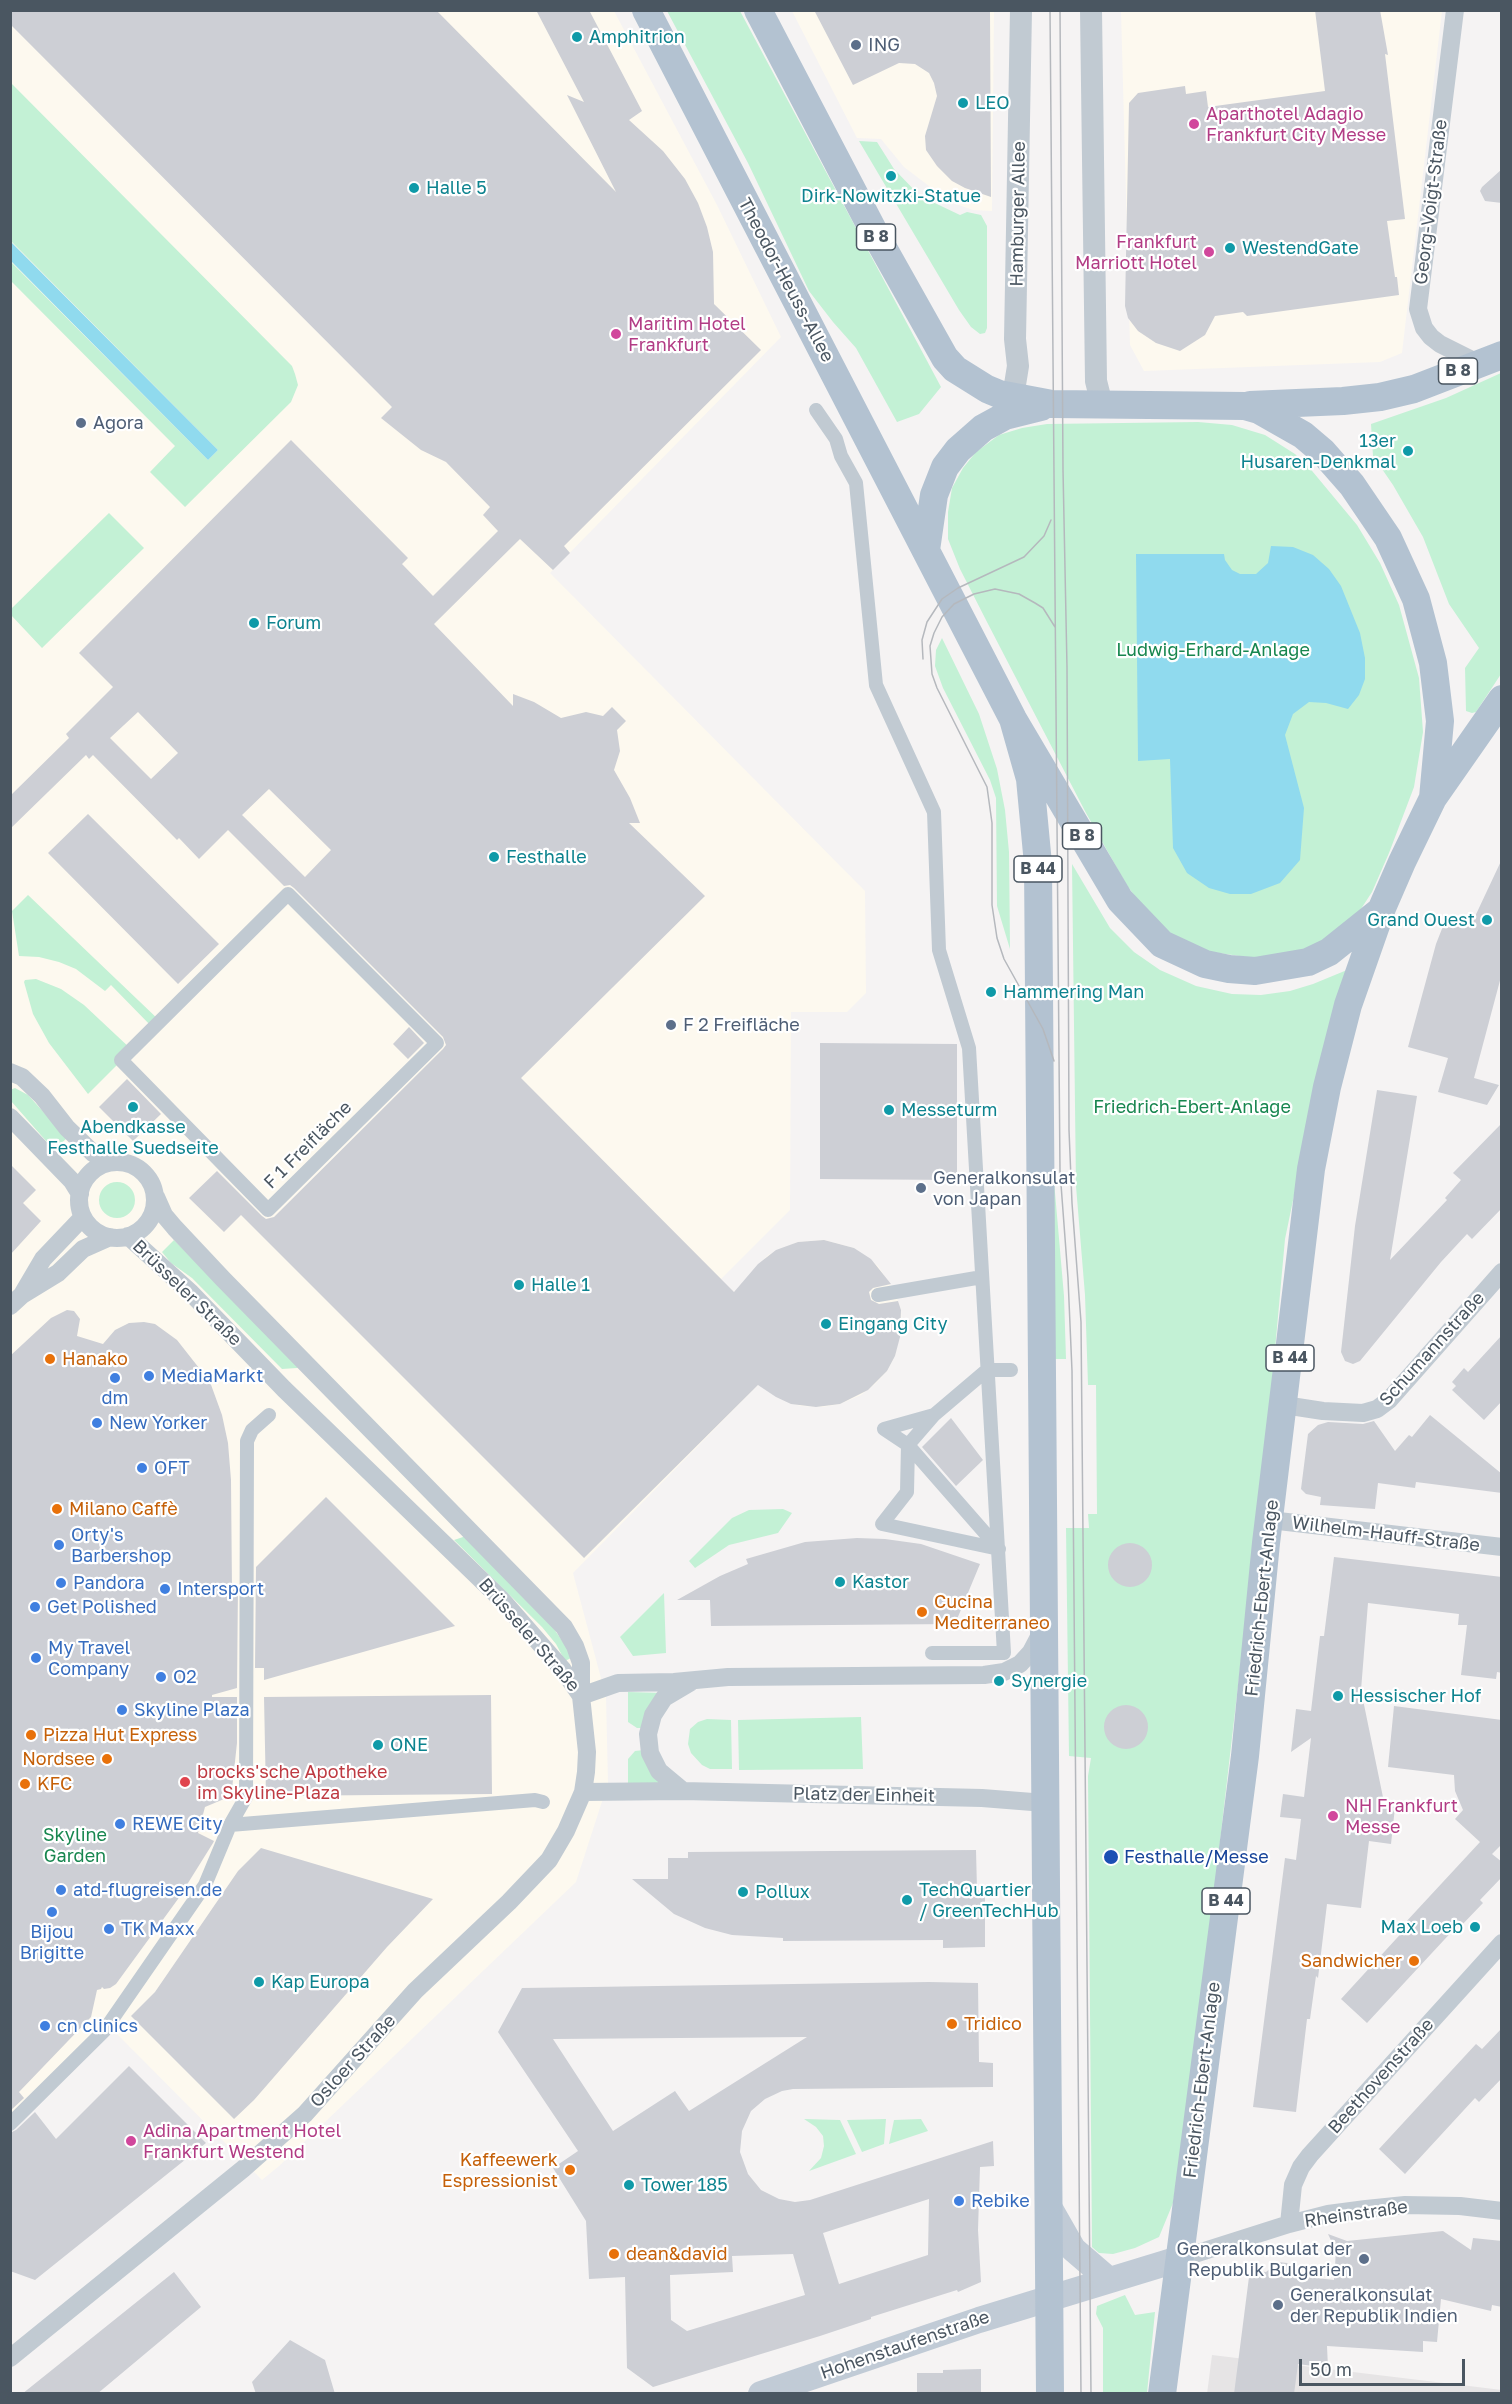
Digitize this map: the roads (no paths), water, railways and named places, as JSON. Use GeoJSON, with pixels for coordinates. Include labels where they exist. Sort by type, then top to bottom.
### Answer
{"type":"FeatureCollection","features":[{"type":"Feature","properties":{"kind":"main road","name":"Theodor-Heuss-Allee"},"geometry":{"type":"LineString","coordinates":[[646,10],[926,550]]}},
{"type":"Feature","properties":{"kind":"main road","name":"B 8"},"geometry":{"type":"LineString","coordinates":[[758,10],[873,230],[945,358],[955,369],[1002,401],[1052,404],[1245,406],[1343,401],[1380,397],[1414,389],[1490,359]]}},
{"type":"Feature","properties":{"kind":"main road"},"geometry":{"type":"LineString","coordinates":[[926,550],[934,495],[945,467],[1002,401]]}},
{"type":"Feature","properties":{"kind":"main road"},"geometry":{"type":"LineString","coordinates":[[1245,406],[1259,410],[1303,435],[1323,452],[1363,500],[1398,557],[1416,599],[1433,663],[1438,697],[1440,721],[1432,798]]}},
{"type":"Feature","properties":{"kind":"main road","name":"B 8"},"geometry":{"type":"LineString","coordinates":[[926,550],[1013,719],[1120,900],[1162,944],[1205,964],[1255,971],[1308,962],[1329,952],[1363,927],[1382,908],[1432,798],[1502,699]]}},
{"type":"Feature","properties":{"kind":"main road","name":"B 44"},"geometry":{"type":"LineString","coordinates":[[1013,719],[1030,779],[1038,864],[1050,2394]]}},
{"type":"Feature","properties":{"kind":"main road","name":"Friedrich-Ebert-Anlage"},"geometry":{"type":"LineString","coordinates":[[1162,2394],[1245,1756],[1311,1168],[1327,1087],[1348,1005],[1382,908]]}},
{"type":"Feature","properties":{"kind":"main road"},"geometry":{"type":"LineString","coordinates":[[1049,2207],[1073,2250],[1109,2280]]}},
{"type":"Feature","properties":{"kind":"main road"},"geometry":{"type":"LineString","coordinates":[[1050,2297],[1179,2259]]}},
{"type":"Feature","properties":{"kind":"main road","name":"Hohenstaufenstraße"},"geometry":{"type":"LineString","coordinates":[[761,2394],[1050,2297]]}},
{"type":"Feature","properties":{"kind":"street","name":"Hamburger Allee"},"geometry":{"type":"LineString","coordinates":[[1002,401],[1018,366],[1015,339],[1021,10]]}},
{"type":"Feature","properties":{"kind":"street"},"geometry":{"type":"LineString","coordinates":[[1091,10],[1096,381],[1104,404]]}},
{"type":"Feature","properties":{"kind":"street","name":"Georg-Voigt-Straße"},"geometry":{"type":"LineString","coordinates":[[1455,10],[1418,309],[1425,328],[1440,344],[1490,359]]}},
{"type":"Feature","properties":{"kind":"street"},"geometry":{"type":"LineString","coordinates":[[816,410],[836,439],[841,456],[860,481],[876,685],[934,812],[939,950],[969,1048],[1004,1653],[932,1653]]}},
{"type":"Feature","properties":{"kind":"street","name":"F 1 Freifläche"},"geometry":{"type":"LineString","coordinates":[[288,894],[437,1043],[268,1210],[121,1060],[288,894]]}},
{"type":"Feature","properties":{"kind":"street"},"geometry":{"type":"LineString","coordinates":[[10,1072],[22,1077],[42,1096],[67,1128],[93,1153],[108,1162]]}},
{"type":"Feature","properties":{"kind":"street"},"geometry":{"type":"LineString","coordinates":[[10,1117],[72,1181],[80,1194]]}},
{"type":"Feature","properties":{"kind":"street"},"geometry":{"type":"LineString","coordinates":[[16,1301],[58,1274],[84,1249],[119,1237],[142,1229],[150,1220],[156,1197],[145,1173],[134,1165],[108,1162],[89,1174],[80,1194],[80,1206],[83,1217],[99,1233],[119,1237]]}},
{"type":"Feature","properties":{"kind":"street","name":"Brüsseler Straße"},"geometry":{"type":"LineString","coordinates":[[156,1197],[164,1215],[175,1228],[333,1393],[564,1627],[579,1658],[582,1679],[581,1696]]}},
{"type":"Feature","properties":{"kind":"street"},"geometry":{"type":"LineString","coordinates":[[16,1301],[43,1259],[83,1217]]}},
{"type":"Feature","properties":{"kind":"street","name":"Brüsseler Straße"},"geometry":{"type":"LineString","coordinates":[[119,1237],[192,1293],[284,1389],[501,1599],[563,1670],[581,1696]]}},
{"type":"Feature","properties":{"kind":"street","name":"Schumannstraße"},"geometry":{"type":"LineString","coordinates":[[1284,1405],[1323,1411],[1363,1413],[1377,1409],[1389,1400],[1502,1272]]}},
{"type":"Feature","properties":{"kind":"street"},"geometry":{"type":"LineString","coordinates":[[878,1295],[982,1277]]}},
{"type":"Feature","properties":{"kind":"street"},"geometry":{"type":"LineString","coordinates":[[999,1549],[908,1445],[884,1429],[934,1415],[987,1370],[1011,1370]]}},
{"type":"Feature","properties":{"kind":"street"},"geometry":{"type":"LineString","coordinates":[[284,1389],[298,1381],[306,1380],[316,1382],[333,1393]]}},
{"type":"Feature","properties":{"kind":"street"},"geometry":{"type":"LineString","coordinates":[[908,1445],[929,1431],[934,1415]]}},
{"type":"Feature","properties":{"kind":"street"},"geometry":{"type":"LineString","coordinates":[[10,2124],[104,2031],[205,1885],[230,1826],[246,1797],[248,1441],[252,1430],[269,1416]]}},
{"type":"Feature","properties":{"kind":"street"},"geometry":{"type":"LineString","coordinates":[[908,1445],[907,1492],[882,1524],[999,1549]]}},
{"type":"Feature","properties":{"kind":"street","name":"Wilhelm-Hauff-Straße"},"geometry":{"type":"LineString","coordinates":[[1270,1520],[1502,1547]]}},
{"type":"Feature","properties":{"kind":"street"},"geometry":{"type":"LineString","coordinates":[[581,1696],[618,1683],[728,1677],[984,1675],[1004,1672],[1020,1664],[1031,1652],[1044,1629]]}},
{"type":"Feature","properties":{"kind":"street"},"geometry":{"type":"LineString","coordinates":[[683,1791],[659,1771],[650,1753],[648,1734],[653,1715],[664,1698],[695,1680]]}},
{"type":"Feature","properties":{"kind":"street","name":"Osloer Straße"},"geometry":{"type":"LineString","coordinates":[[10,2358],[243,2169],[305,2114],[415,1991],[509,1902],[549,1860],[566,1831],[583,1792],[587,1752],[581,1696]]}},
{"type":"Feature","properties":{"kind":"street","name":"Platz der Einheit"},"geometry":{"type":"LineString","coordinates":[[583,1792],[683,1791],[982,1798],[1045,1803]]}},
{"type":"Feature","properties":{"kind":"street"},"geometry":{"type":"LineString","coordinates":[[230,1826],[535,1800],[543,1802]]}},
{"type":"Feature","properties":{"kind":"street","name":"Beethovenstraße"},"geometry":{"type":"LineString","coordinates":[[1289,2224],[1293,2185],[1301,2167],[1310,2155],[1502,1943]]}},
{"type":"Feature","properties":{"kind":"street","name":"Rheinstraße"},"geometry":{"type":"LineString","coordinates":[[1179,2259],[1328,2214],[1405,2205],[1460,2206],[1502,2211]]}},
{"type":"Feature","properties":{"kind":"water"},"geometry":{"type":"Polygon","coordinates":[[[10,241],[218,450],[208,460],[11,261],[10,241]]]}},
{"type":"Feature","properties":{"kind":"water"},"geometry":{"type":"Polygon","coordinates":[[[1271,546],[1293,547],[1313,555],[1329,569],[1341,586],[1360,633],[1365,658],[1365,679],[1359,695],[1348,709],[1326,703],[1309,702],[1293,714],[1285,735],[1304,808],[1300,860],[1280,883],[1251,894],[1230,894],[1209,888],[1187,873],[1173,848],[1170,759],[1138,761],[1136,554],[1224,554],[1232,570],[1240,574],[1256,574],[1268,563],[1271,546]]]}},
{"type":"Feature","properties":{"kind":"tram line"},"geometry":{"type":"LineString","coordinates":[[1050,10],[1060,1171],[1072,1371],[1081,2394]]}},
{"type":"Feature","properties":{"kind":"tram line"},"geometry":{"type":"LineString","coordinates":[[1060,10],[1069,1130],[1081,1322],[1091,2394]]}},
{"type":"Feature","properties":{"kind":"tram line"},"geometry":{"type":"LineString","coordinates":[[923,659],[922,640],[927,622],[942,599],[958,588],[1024,557],[1044,536],[1051,520]]}},
{"type":"Feature","properties":{"kind":"tram line"},"geometry":{"type":"LineString","coordinates":[[1054,1061],[1043,1029],[1004,959],[997,938],[992,905],[992,823],[987,787],[937,688],[932,674],[930,646],[942,617],[954,604],[974,594],[995,589],[1019,594],[1043,608],[1055,627]]}},
{"type":"Feature","properties":{"kind":"place","name":"Amphitrion"},"geometry":{"type":"Point","coordinates":[577,37]}},
{"type":"Feature","properties":{"kind":"place","name":"ING"},"geometry":{"type":"Point","coordinates":[856,45]}},
{"type":"Feature","properties":{"kind":"place","name":"LEO"},"geometry":{"type":"Point","coordinates":[963,103]}},
{"type":"Feature","properties":{"kind":"place","name":"Aparthotel Adagio Frankfurt City Messe"},"geometry":{"type":"Point","coordinates":[1194,124]}},
{"type":"Feature","properties":{"kind":"place","name":"Dirk-Nowitzki-Statue"},"geometry":{"type":"Point","coordinates":[891,176]}},
{"type":"Feature","properties":{"kind":"place","name":"Halle 5"},"geometry":{"type":"Point","coordinates":[414,188]}},
{"type":"Feature","properties":{"kind":"place","name":"WestendGate"},"geometry":{"type":"Point","coordinates":[1230,248]}},
{"type":"Feature","properties":{"kind":"place","name":"Frankfurt Marriott Hotel"},"geometry":{"type":"Point","coordinates":[1209,252]}},
{"type":"Feature","properties":{"kind":"place","name":"Maritim Hotel Frankfurt"},"geometry":{"type":"Point","coordinates":[616,334]}},
{"type":"Feature","properties":{"kind":"place","name":"Agora"},"geometry":{"type":"Point","coordinates":[81,423]}},
{"type":"Feature","properties":{"kind":"place","name":"13er Husaren-Denkmal"},"geometry":{"type":"Point","coordinates":[1408,451]}},
{"type":"Feature","properties":{"kind":"place","name":"Forum"},"geometry":{"type":"Point","coordinates":[254,623]}},
{"type":"Feature","properties":{"kind":"place","name":"Festhalle"},"geometry":{"type":"Point","coordinates":[494,857]}},
{"type":"Feature","properties":{"kind":"place","name":"Grand Ouest"},"geometry":{"type":"Point","coordinates":[1487,920]}},
{"type":"Feature","properties":{"kind":"place","name":"Hammering Man"},"geometry":{"type":"Point","coordinates":[991,992]}},
{"type":"Feature","properties":{"kind":"place","name":"F 2 Freifläche"},"geometry":{"type":"Point","coordinates":[671,1025]}},
{"type":"Feature","properties":{"kind":"place","name":"Abendkasse Festhalle Suedseite"},"geometry":{"type":"Point","coordinates":[133,1107]}},
{"type":"Feature","properties":{"kind":"place","name":"Messeturm"},"geometry":{"type":"Point","coordinates":[889,1110]}},
{"type":"Feature","properties":{"kind":"place","name":"Generalkonsulat von Japan"},"geometry":{"type":"Point","coordinates":[921,1188]}},
{"type":"Feature","properties":{"kind":"place","name":"Halle 1"},"geometry":{"type":"Point","coordinates":[519,1285]}},
{"type":"Feature","properties":{"kind":"place","name":"Eingang City"},"geometry":{"type":"Point","coordinates":[826,1324]}},
{"type":"Feature","properties":{"kind":"place","name":"Hanako"},"geometry":{"type":"Point","coordinates":[50,1359]}},
{"type":"Feature","properties":{"kind":"place","name":"MediaMarkt"},"geometry":{"type":"Point","coordinates":[149,1376]}},
{"type":"Feature","properties":{"kind":"place","name":"dm"},"geometry":{"type":"Point","coordinates":[115,1378]}},
{"type":"Feature","properties":{"kind":"place","name":"New Yorker"},"geometry":{"type":"Point","coordinates":[97,1423]}},
{"type":"Feature","properties":{"kind":"place","name":"OFT"},"geometry":{"type":"Point","coordinates":[142,1468]}},
{"type":"Feature","properties":{"kind":"place","name":"Milano Caffè"},"geometry":{"type":"Point","coordinates":[57,1509]}},
{"type":"Feature","properties":{"kind":"place","name":"Orty's Barbershop"},"geometry":{"type":"Point","coordinates":[59,1545]}},
{"type":"Feature","properties":{"kind":"place","name":"Kastor"},"geometry":{"type":"Point","coordinates":[840,1582]}},
{"type":"Feature","properties":{"kind":"place","name":"Pandora"},"geometry":{"type":"Point","coordinates":[61,1583]}},
{"type":"Feature","properties":{"kind":"place","name":"Intersport"},"geometry":{"type":"Point","coordinates":[165,1589]}},
{"type":"Feature","properties":{"kind":"place","name":"Get Polished"},"geometry":{"type":"Point","coordinates":[35,1607]}},
{"type":"Feature","properties":{"kind":"place","name":"Cucina Mediterraneo"},"geometry":{"type":"Point","coordinates":[922,1612]}},
{"type":"Feature","properties":{"kind":"place","name":"My Travel Company"},"geometry":{"type":"Point","coordinates":[36,1658]}},
{"type":"Feature","properties":{"kind":"place","name":"O2"},"geometry":{"type":"Point","coordinates":[161,1677]}},
{"type":"Feature","properties":{"kind":"place","name":"Synergie"},"geometry":{"type":"Point","coordinates":[999,1681]}},
{"type":"Feature","properties":{"kind":"place","name":"Hessischer Hof"},"geometry":{"type":"Point","coordinates":[1338,1696]}},
{"type":"Feature","properties":{"kind":"place","name":"Skyline Plaza"},"geometry":{"type":"Point","coordinates":[122,1710]}},
{"type":"Feature","properties":{"kind":"place","name":"Pizza Hut Express"},"geometry":{"type":"Point","coordinates":[31,1735]}},
{"type":"Feature","properties":{"kind":"place","name":"ONE"},"geometry":{"type":"Point","coordinates":[378,1745]}},
{"type":"Feature","properties":{"kind":"place","name":"Nordsee"},"geometry":{"type":"Point","coordinates":[107,1759]}},
{"type":"Feature","properties":{"kind":"place","name":"brocks'sche Apotheke im Skyline-Plaza"},"geometry":{"type":"Point","coordinates":[185,1782]}},
{"type":"Feature","properties":{"kind":"place","name":"KFC"},"geometry":{"type":"Point","coordinates":[25,1784]}},
{"type":"Feature","properties":{"kind":"place","name":"NH Frankfurt Messe"},"geometry":{"type":"Point","coordinates":[1333,1816]}},
{"type":"Feature","properties":{"kind":"place","name":"REWE City"},"geometry":{"type":"Point","coordinates":[120,1824]}},
{"type":"Feature","properties":{"kind":"place","name":"Festhalle/Messe"},"geometry":{"type":"Point","coordinates":[1111,1857]}},
{"type":"Feature","properties":{"kind":"place","name":"atd-flugreisen.de"},"geometry":{"type":"Point","coordinates":[61,1890]}},
{"type":"Feature","properties":{"kind":"place","name":"Pollux"},"geometry":{"type":"Point","coordinates":[743,1892]}},
{"type":"Feature","properties":{"kind":"place","name":"TechQuartier / GreenTechHub"},"geometry":{"type":"Point","coordinates":[907,1900]}},
{"type":"Feature","properties":{"kind":"place","name":"Bijou Brigitte"},"geometry":{"type":"Point","coordinates":[52,1912]}},
{"type":"Feature","properties":{"kind":"place","name":"Max Loeb"},"geometry":{"type":"Point","coordinates":[1475,1927]}},
{"type":"Feature","properties":{"kind":"place","name":"TK Maxx"},"geometry":{"type":"Point","coordinates":[109,1929]}},
{"type":"Feature","properties":{"kind":"place","name":"Sandwicher"},"geometry":{"type":"Point","coordinates":[1414,1961]}},
{"type":"Feature","properties":{"kind":"place","name":"Kap Europa"},"geometry":{"type":"Point","coordinates":[259,1982]}},
{"type":"Feature","properties":{"kind":"place","name":"Tridico"},"geometry":{"type":"Point","coordinates":[952,2024]}},
{"type":"Feature","properties":{"kind":"place","name":"cn clinics"},"geometry":{"type":"Point","coordinates":[45,2026]}},
{"type":"Feature","properties":{"kind":"place","name":"Adina Apartment Hotel Frankfurt Westend"},"geometry":{"type":"Point","coordinates":[131,2141]}},
{"type":"Feature","properties":{"kind":"place","name":"Kaffeewerk Espressionist"},"geometry":{"type":"Point","coordinates":[570,2170]}},
{"type":"Feature","properties":{"kind":"place","name":"Tower 185"},"geometry":{"type":"Point","coordinates":[629,2185]}},
{"type":"Feature","properties":{"kind":"place","name":"Rebike"},"geometry":{"type":"Point","coordinates":[959,2201]}},
{"type":"Feature","properties":{"kind":"place","name":"dean&david"},"geometry":{"type":"Point","coordinates":[614,2254]}},
{"type":"Feature","properties":{"kind":"place","name":"Generalkonsulat der Republik Bulgarien"},"geometry":{"type":"Point","coordinates":[1364,2259]}},
{"type":"Feature","properties":{"kind":"place","name":"Generalkonsulat der Republik Indien"},"geometry":{"type":"Point","coordinates":[1278,2305]}},
{"type":"Feature","properties":{"kind":"park label","name":"Ludwig-Erhard-Anlage"},"geometry":{"type":"Point","coordinates":[1213,650]}},
{"type":"Feature","properties":{"kind":"park label","name":"Skyline Garden"},"geometry":{"type":"Point","coordinates":[75,1845]}}]}
